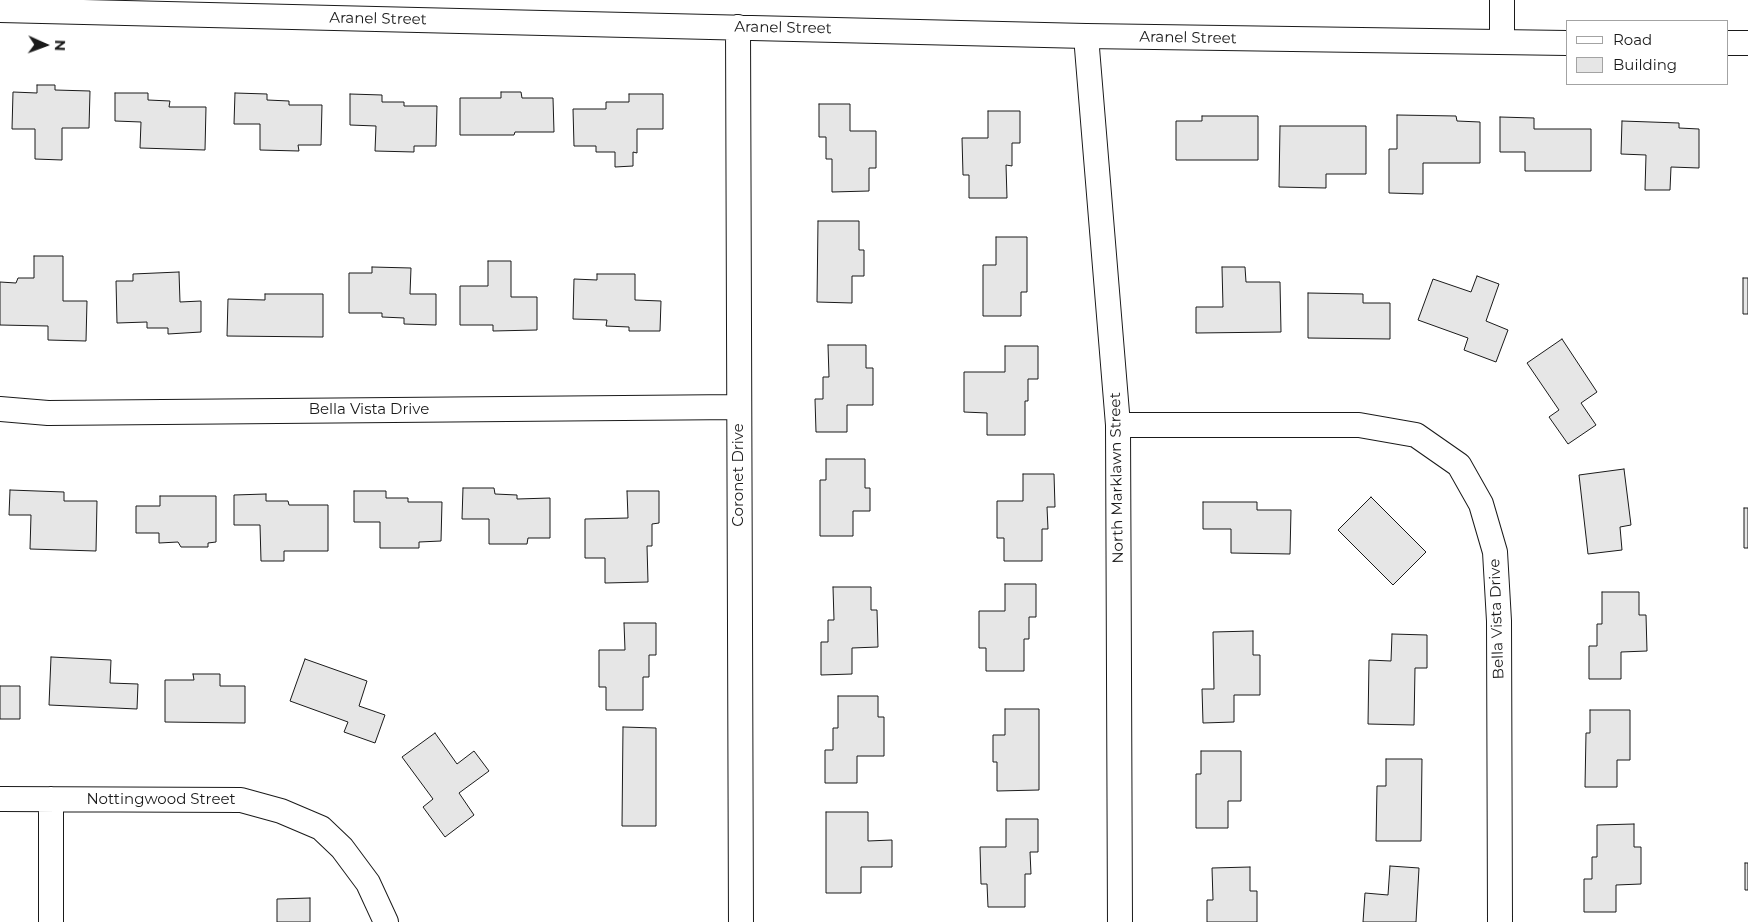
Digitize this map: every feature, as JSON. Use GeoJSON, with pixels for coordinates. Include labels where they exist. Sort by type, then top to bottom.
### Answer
{"type":"FeatureCollection","features":[{"type":"Feature","properties":{"kind":"street"},"geometry":{"type":"LineString","coordinates":[[1502,0],[1502,42]]}},
{"type":"Feature","properties":{"kind":"street","name":"Aranel Street"},"geometry":{"type":"LineString","coordinates":[[0,10],[1086,36],[1566,43]]}},
{"type":"Feature","properties":{"kind":"street","name":"Coronet Drive"},"geometry":{"type":"LineString","coordinates":[[738,27],[741,922]]}},
{"type":"Feature","properties":{"kind":"street","name":"North Marklawn Street"},"geometry":{"type":"LineString","coordinates":[[1086,36],[1118,425],[1120,922]]}},
{"type":"Feature","properties":{"kind":"street"},"geometry":{"type":"LineString","coordinates":[[1728,43],[1748,43]]}},
{"type":"Feature","properties":{"kind":"street","name":"Bella Vista Drive"},"geometry":{"type":"LineString","coordinates":[[0,408],[58,412],[738,408]]}},
{"type":"Feature","properties":{"kind":"street","name":"Bella Vista Drive"},"geometry":{"type":"LineString","coordinates":[[1118,425],[1359,424],[1416,436],[1459,465],[1481,504],[1495,552],[1499,621],[1500,922]]}},
{"type":"Feature","properties":{"kind":"street"},"geometry":{"type":"LineString","coordinates":[[51,799],[51,922]]}},
{"type":"Feature","properties":{"kind":"street","name":"Nottingwood Street"},"geometry":{"type":"LineString","coordinates":[[0,800],[241,800],[282,811],[321,828],[342,848],[368,883],[386,922]]}},
{"type":"Feature","properties":{"kind":"building"},"geometry":{"type":"Polygon","coordinates":[[[37,85],[55,85],[55,90],[90,91],[89,128],[62,128],[62,160],[35,159],[35,129],[12,129],[13,92],[37,93],[37,85]]]}},
{"type":"Feature","properties":{"kind":"building"},"geometry":{"type":"Polygon","coordinates":[[[501,92],[521,92],[522,98],[553,98],[554,132],[515,132],[514,135],[460,135],[460,98],[501,98],[501,92]]]}},
{"type":"Feature","properties":{"kind":"building"},"geometry":{"type":"Polygon","coordinates":[[[115,93],[148,93],[148,100],[170,101],[169,107],[206,107],[205,150],[140,148],[141,122],[115,121],[115,93]]]}},
{"type":"Feature","properties":{"kind":"building"},"geometry":{"type":"Polygon","coordinates":[[[235,93],[267,94],[267,100],[289,101],[289,105],[322,105],[321,145],[298,145],[299,151],[260,150],[260,124],[234,124],[235,93]]]}},
{"type":"Feature","properties":{"kind":"building"},"geometry":{"type":"Polygon","coordinates":[[[350,94],[382,95],[382,102],[404,102],[404,106],[437,106],[436,146],[414,146],[414,152],[375,151],[376,126],[350,125],[350,94]]]}},
{"type":"Feature","properties":{"kind":"building"},"geometry":{"type":"Polygon","coordinates":[[[629,94],[663,94],[663,129],[637,129],[637,153],[633,152],[633,166],[615,167],[615,152],[596,152],[596,146],[574,146],[573,109],[606,109],[606,102],[629,102],[629,94]]]}},
{"type":"Feature","properties":{"kind":"building"},"geometry":{"type":"Polygon","coordinates":[[[819,104],[850,104],[850,131],[876,131],[876,168],[869,168],[869,191],[832,192],[832,159],[826,159],[826,137],[819,137],[819,104]]]}},
{"type":"Feature","properties":{"kind":"building"},"geometry":{"type":"Polygon","coordinates":[[[988,111],[1020,111],[1020,143],[1012,143],[1012,166],[1006,165],[1007,198],[969,198],[969,175],[963,175],[962,138],[988,138],[988,111]]]}},
{"type":"Feature","properties":{"kind":"building"},"geometry":{"type":"Polygon","coordinates":[[[1397,115],[1456,116],[1457,121],[1480,122],[1480,163],[1423,163],[1423,194],[1389,193],[1389,149],[1397,149],[1397,115]]]}},
{"type":"Feature","properties":{"kind":"building"},"geometry":{"type":"Polygon","coordinates":[[[1202,116],[1258,116],[1258,160],[1176,160],[1176,121],[1202,121],[1202,116]]]}},
{"type":"Feature","properties":{"kind":"building"},"geometry":{"type":"Polygon","coordinates":[[[1500,117],[1534,118],[1534,129],[1591,129],[1591,171],[1525,171],[1525,152],[1500,152],[1500,117]]]}},
{"type":"Feature","properties":{"kind":"building"},"geometry":{"type":"Polygon","coordinates":[[[1622,121],[1679,123],[1679,128],[1699,129],[1699,168],[1671,167],[1670,190],[1645,190],[1646,155],[1621,154],[1622,121]]]}},
{"type":"Feature","properties":{"kind":"building"},"geometry":{"type":"Polygon","coordinates":[[[1280,126],[1366,126],[1366,174],[1326,174],[1326,188],[1279,187],[1280,126]]]}},
{"type":"Feature","properties":{"kind":"building"},"geometry":{"type":"Polygon","coordinates":[[[818,221],[859,221],[859,250],[864,250],[864,276],[852,276],[852,303],[817,302],[818,221]]]}},
{"type":"Feature","properties":{"kind":"building"},"geometry":{"type":"Polygon","coordinates":[[[996,237],[1027,237],[1027,292],[1021,292],[1021,316],[983,316],[983,265],[996,265],[996,237]]]}},
{"type":"Feature","properties":{"kind":"building"},"geometry":{"type":"Polygon","coordinates":[[[34,256],[63,256],[63,301],[87,301],[86,341],[48,340],[48,326],[0,325],[0,282],[16,283],[18,278],[34,278],[34,256]]]}},
{"type":"Feature","properties":{"kind":"building"},"geometry":{"type":"Polygon","coordinates":[[[488,261],[511,261],[511,297],[537,297],[537,330],[493,331],[493,325],[460,325],[460,286],[488,286],[488,261]]]}},
{"type":"Feature","properties":{"kind":"building"},"geometry":{"type":"Polygon","coordinates":[[[372,267],[411,268],[410,294],[436,294],[436,325],[404,324],[404,318],[382,317],[382,313],[349,313],[349,273],[372,273],[372,267]]]}},
{"type":"Feature","properties":{"kind":"building"},"geometry":{"type":"Polygon","coordinates":[[[1222,267],[1245,267],[1246,282],[1280,282],[1281,332],[1196,333],[1196,307],[1223,307],[1222,267]]]}},
{"type":"Feature","properties":{"kind":"building"},"geometry":{"type":"Polygon","coordinates":[[[179,272],[180,302],[201,301],[201,332],[168,334],[168,328],[147,328],[147,322],[117,323],[116,281],[133,281],[133,274],[179,272]]]}},
{"type":"Feature","properties":{"kind":"building"},"geometry":{"type":"Polygon","coordinates":[[[597,274],[635,274],[635,300],[661,301],[660,331],[629,331],[629,327],[606,326],[607,320],[573,319],[574,279],[597,280],[597,274]]]}},
{"type":"Feature","properties":{"kind":"building"},"geometry":{"type":"Polygon","coordinates":[[[1477,276],[1499,284],[1486,321],[1508,330],[1496,362],[1464,350],[1468,338],[1418,320],[1433,279],[1471,292],[1477,276]]]}},
{"type":"Feature","properties":{"kind":"building"},"geometry":{"type":"Polygon","coordinates":[[[1743,278],[1748,278],[1748,314],[1743,314],[1743,278]]]}},
{"type":"Feature","properties":{"kind":"building"},"geometry":{"type":"Polygon","coordinates":[[[1308,293],[1363,294],[1363,303],[1390,303],[1390,339],[1308,338],[1308,293]]]}},
{"type":"Feature","properties":{"kind":"building"},"geometry":{"type":"Polygon","coordinates":[[[265,294],[323,294],[323,337],[227,336],[228,299],[265,300],[265,294]]]}},
{"type":"Feature","properties":{"kind":"building"},"geometry":{"type":"Polygon","coordinates":[[[1562,339],[1597,392],[1581,403],[1596,425],[1568,444],[1549,417],[1559,410],[1527,363],[1562,339]]]}},
{"type":"Feature","properties":{"kind":"building"},"geometry":{"type":"Polygon","coordinates":[[[828,345],[866,345],[866,368],[873,368],[873,405],[847,405],[847,432],[816,432],[815,399],[823,399],[823,377],[829,377],[828,345]]]}},
{"type":"Feature","properties":{"kind":"building"},"geometry":{"type":"Polygon","coordinates":[[[1005,346],[1038,346],[1038,379],[1028,379],[1028,401],[1025,401],[1025,435],[987,435],[987,413],[964,412],[964,372],[1005,372],[1005,346]]]}},
{"type":"Feature","properties":{"kind":"building"},"geometry":{"type":"Polygon","coordinates":[[[826,459],[865,459],[865,488],[870,488],[870,511],[853,511],[853,536],[820,536],[820,480],[826,480],[826,459]]]}},
{"type":"Feature","properties":{"kind":"building"},"geometry":{"type":"Polygon","coordinates":[[[1624,469],[1631,525],[1620,527],[1622,550],[1588,554],[1579,475],[1624,469]]]}},
{"type":"Feature","properties":{"kind":"building"},"geometry":{"type":"Polygon","coordinates":[[[1023,474],[1054,474],[1055,507],[1047,507],[1048,529],[1042,529],[1042,561],[1004,561],[1004,538],[997,538],[997,501],[1023,501],[1023,474]]]}},
{"type":"Feature","properties":{"kind":"building"},"geometry":{"type":"Polygon","coordinates":[[[463,488],[494,488],[495,494],[517,495],[517,499],[550,498],[550,538],[528,538],[527,544],[489,544],[489,519],[462,519],[463,488]]]}},
{"type":"Feature","properties":{"kind":"building"},"geometry":{"type":"Polygon","coordinates":[[[10,490],[64,492],[64,501],[97,501],[96,551],[30,549],[31,515],[9,515],[10,490]]]}},
{"type":"Feature","properties":{"kind":"building"},"geometry":{"type":"Polygon","coordinates":[[[354,491],[386,491],[386,498],[408,498],[408,502],[442,502],[441,541],[419,542],[419,548],[380,548],[380,522],[354,522],[354,491]]]}},
{"type":"Feature","properties":{"kind":"building"},"geometry":{"type":"Polygon","coordinates":[[[627,491],[659,491],[659,523],[652,524],[652,546],[647,546],[648,582],[605,583],[605,558],[585,558],[585,519],[628,518],[627,491]]]}},
{"type":"Feature","properties":{"kind":"building"},"geometry":{"type":"Polygon","coordinates":[[[266,494],[266,501],[288,501],[289,505],[328,505],[328,551],[284,551],[284,561],[261,561],[260,525],[234,525],[234,495],[266,494]]]}},
{"type":"Feature","properties":{"kind":"building"},"geometry":{"type":"Polygon","coordinates":[[[160,496],[216,496],[216,542],[208,543],[208,547],[181,547],[178,542],[159,543],[159,533],[136,533],[136,506],[160,506],[160,496]]]}},
{"type":"Feature","properties":{"kind":"building"},"geometry":{"type":"Polygon","coordinates":[[[1371,497],[1426,552],[1393,585],[1338,530],[1371,497]]]}},
{"type":"Feature","properties":{"kind":"building"},"geometry":{"type":"Polygon","coordinates":[[[1203,502],[1257,502],[1257,510],[1291,510],[1290,554],[1231,553],[1231,529],[1203,529],[1203,502]]]}},
{"type":"Feature","properties":{"kind":"building"},"geometry":{"type":"Polygon","coordinates":[[[1744,508],[1748,508],[1748,548],[1744,548],[1744,508]]]}},
{"type":"Feature","properties":{"kind":"building"},"geometry":{"type":"Polygon","coordinates":[[[1005,584],[1036,584],[1036,617],[1029,617],[1029,639],[1024,639],[1024,671],[986,671],[986,648],[979,648],[979,611],[1005,611],[1005,584]]]}},
{"type":"Feature","properties":{"kind":"building"},"geometry":{"type":"Polygon","coordinates":[[[833,587],[871,587],[871,610],[877,610],[878,647],[852,648],[852,674],[821,675],[821,642],[828,642],[828,620],[834,620],[833,587]]]}},
{"type":"Feature","properties":{"kind":"building"},"geometry":{"type":"Polygon","coordinates":[[[1602,592],[1639,592],[1639,615],[1646,615],[1647,651],[1621,652],[1621,679],[1589,679],[1589,646],[1597,646],[1597,624],[1602,624],[1602,592]]]}},
{"type":"Feature","properties":{"kind":"building"},"geometry":{"type":"Polygon","coordinates":[[[624,623],[656,623],[656,655],[649,655],[649,677],[643,677],[643,710],[606,710],[606,687],[599,687],[599,650],[625,650],[624,623]]]}},
{"type":"Feature","properties":{"kind":"building"},"geometry":{"type":"Polygon","coordinates":[[[1253,631],[1253,655],[1260,655],[1260,695],[1234,695],[1234,722],[1203,723],[1202,689],[1214,689],[1213,632],[1253,631]]]}},
{"type":"Feature","properties":{"kind":"building"},"geometry":{"type":"Polygon","coordinates":[[[1392,634],[1427,635],[1427,668],[1415,668],[1414,725],[1368,724],[1369,660],[1391,661],[1392,634]]]}},
{"type":"Feature","properties":{"kind":"building"},"geometry":{"type":"Polygon","coordinates":[[[51,657],[111,660],[110,683],[138,684],[137,709],[49,705],[51,657]]]}},
{"type":"Feature","properties":{"kind":"building"},"geometry":{"type":"Polygon","coordinates":[[[305,659],[367,681],[359,706],[385,715],[375,743],[344,732],[348,722],[290,701],[305,659]]]}},
{"type":"Feature","properties":{"kind":"building"},"geometry":{"type":"Polygon","coordinates":[[[193,674],[220,674],[220,686],[245,686],[245,723],[165,722],[165,680],[194,680],[193,674]]]}},
{"type":"Feature","properties":{"kind":"building"},"geometry":{"type":"Polygon","coordinates":[[[0,686],[20,686],[20,719],[0,719],[0,686]]]}},
{"type":"Feature","properties":{"kind":"building"},"geometry":{"type":"Polygon","coordinates":[[[838,696],[878,696],[878,717],[884,717],[884,756],[857,756],[857,783],[825,783],[825,750],[833,750],[833,728],[838,728],[838,696]]]}},
{"type":"Feature","properties":{"kind":"building"},"geometry":{"type":"Polygon","coordinates":[[[1005,709],[1039,709],[1039,790],[997,791],[997,762],[993,762],[993,735],[1005,735],[1005,709]]]}},
{"type":"Feature","properties":{"kind":"building"},"geometry":{"type":"Polygon","coordinates":[[[1590,710],[1630,710],[1630,760],[1617,760],[1617,787],[1585,787],[1586,733],[1590,733],[1590,710]]]}},
{"type":"Feature","properties":{"kind":"building"},"geometry":{"type":"Polygon","coordinates":[[[623,727],[656,728],[656,826],[622,826],[623,727]]]}},
{"type":"Feature","properties":{"kind":"building"},"geometry":{"type":"Polygon","coordinates":[[[435,733],[457,764],[474,751],[489,771],[459,793],[474,815],[445,837],[423,807],[433,799],[402,757],[435,733]]]}},
{"type":"Feature","properties":{"kind":"building"},"geometry":{"type":"Polygon","coordinates":[[[1201,751],[1241,751],[1241,801],[1228,801],[1228,828],[1196,828],[1196,774],[1201,774],[1201,751]]]}},
{"type":"Feature","properties":{"kind":"building"},"geometry":{"type":"Polygon","coordinates":[[[1386,759],[1422,759],[1421,841],[1376,841],[1377,786],[1386,786],[1386,759]]]}},
{"type":"Feature","properties":{"kind":"building"},"geometry":{"type":"Polygon","coordinates":[[[826,812],[868,812],[868,841],[892,840],[892,867],[861,867],[861,893],[826,893],[826,812]]]}},
{"type":"Feature","properties":{"kind":"building"},"geometry":{"type":"Polygon","coordinates":[[[1006,819],[1038,819],[1038,852],[1030,852],[1031,874],[1025,874],[1025,907],[988,907],[987,884],[981,884],[980,847],[1006,847],[1006,819]]]}},
{"type":"Feature","properties":{"kind":"building"},"geometry":{"type":"Polygon","coordinates":[[[1634,824],[1634,847],[1641,847],[1641,884],[1616,885],[1616,912],[1584,912],[1584,879],[1592,879],[1592,857],[1597,857],[1597,825],[1634,824]]]}},
{"type":"Feature","properties":{"kind":"building"},"geometry":{"type":"Polygon","coordinates":[[[1745,863],[1748,863],[1748,890],[1745,890],[1745,863]]]}},
{"type":"Feature","properties":{"kind":"building"},"geometry":{"type":"Polygon","coordinates":[[[1390,866],[1419,868],[1416,922],[1363,922],[1365,893],[1388,895],[1390,866]]]}},
{"type":"Feature","properties":{"kind":"building"},"geometry":{"type":"Polygon","coordinates":[[[1250,867],[1250,891],[1257,891],[1257,922],[1207,922],[1207,900],[1213,900],[1212,868],[1250,867]]]}},
{"type":"Feature","properties":{"kind":"building"},"geometry":{"type":"Polygon","coordinates":[[[310,898],[310,922],[277,922],[277,899],[310,898]]]}}]}
